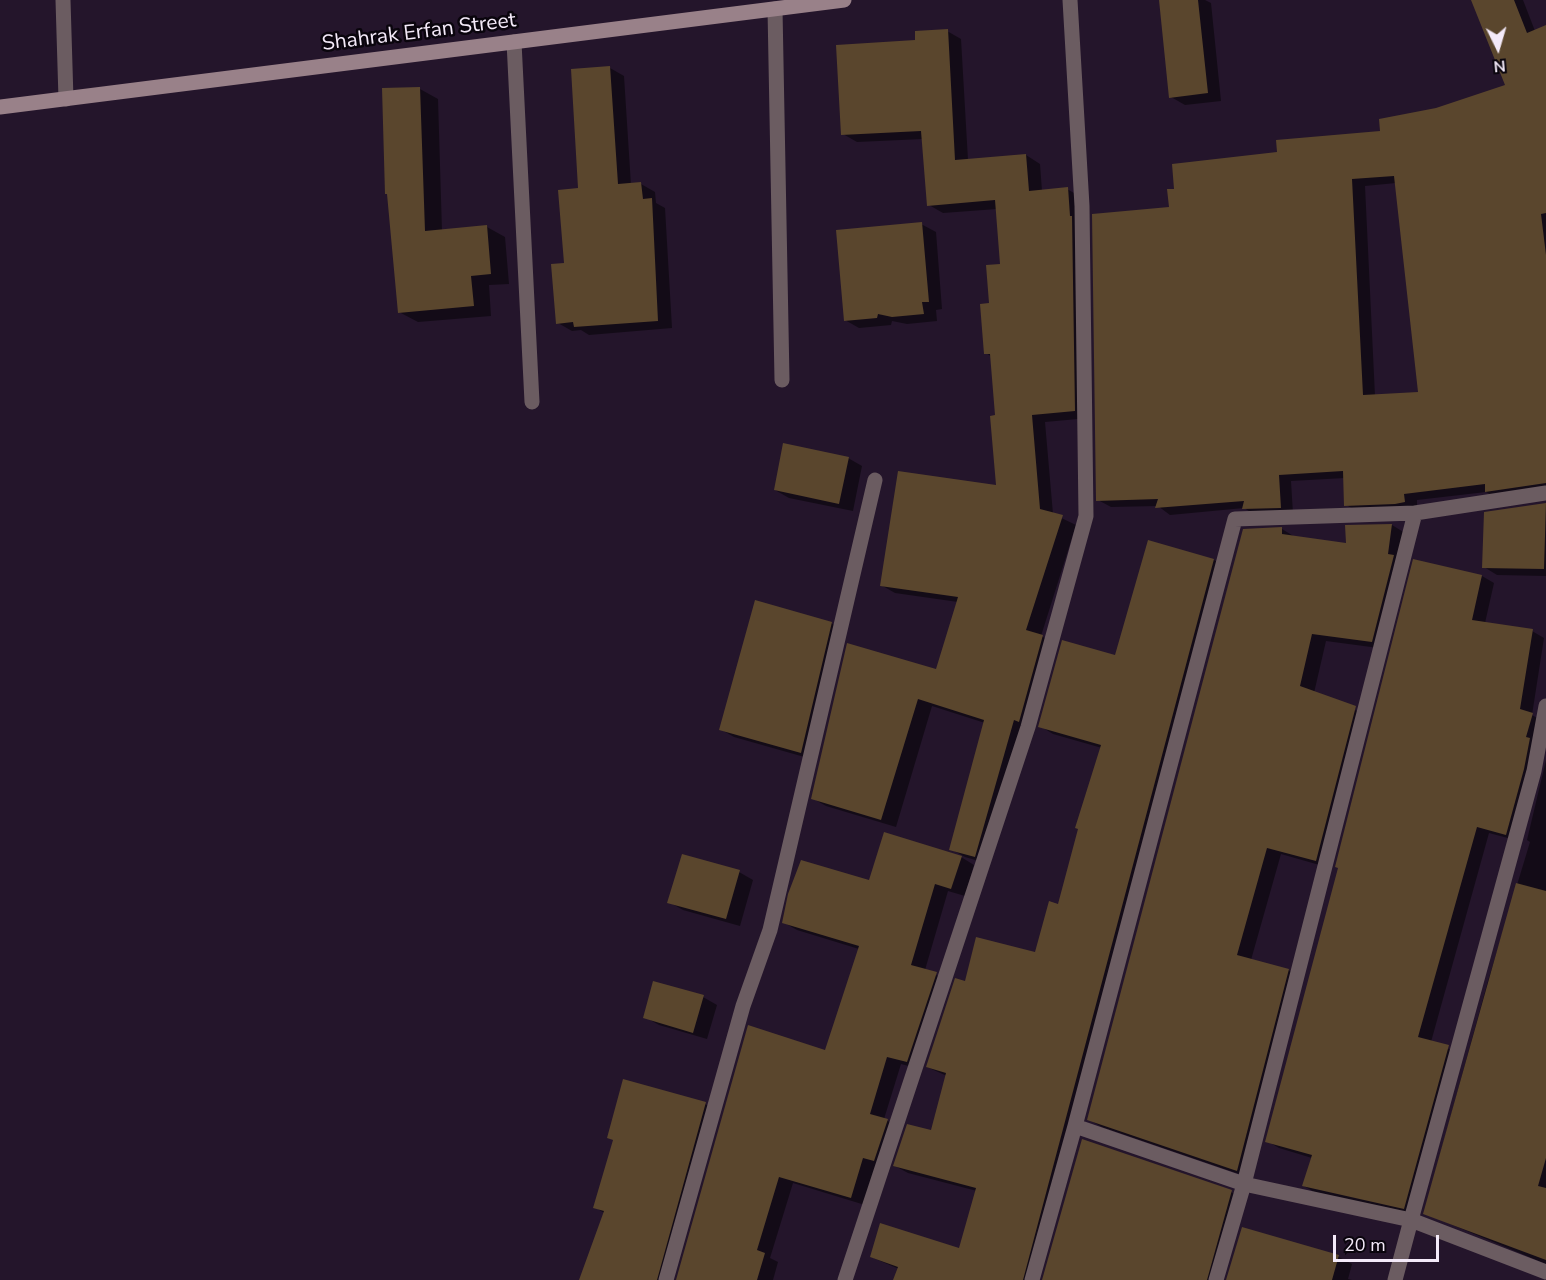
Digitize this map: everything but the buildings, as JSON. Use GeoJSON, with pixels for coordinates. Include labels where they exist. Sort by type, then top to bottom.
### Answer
{"type":"FeatureCollection","features":[{"type":"Feature","properties":{"kind":"street"},"geometry":{"type":"LineString","coordinates":[[63,0],[66,99]]}},
{"type":"Feature","properties":{"kind":"street","name":"Shahrak Erfan Street"},"geometry":{"type":"LineString","coordinates":[[0,107],[844,0]]}},
{"type":"Feature","properties":{"kind":"street"},"geometry":{"type":"LineString","coordinates":[[845,1280],[1028,727],[1086,516],[1082,206],[1070,0]]}},
{"type":"Feature","properties":{"kind":"street"},"geometry":{"type":"LineString","coordinates":[[776,9],[782,380]]}},
{"type":"Feature","properties":{"kind":"street"},"geometry":{"type":"LineString","coordinates":[[514,42],[532,402]]}},
{"type":"Feature","properties":{"kind":"street"},"geometry":{"type":"LineString","coordinates":[[666,1280],[743,1006],[770,930],[875,480]]}},
{"type":"Feature","properties":{"kind":"street"},"geometry":{"type":"LineString","coordinates":[[1032,1280],[1075,1126],[1235,519],[1415,513],[1546,492]]}},
{"type":"Feature","properties":{"kind":"street"},"geometry":{"type":"LineString","coordinates":[[1216,1280],[1244,1184],[1415,513]]}},
{"type":"Feature","properties":{"kind":"street"},"geometry":{"type":"LineString","coordinates":[[1395,1280],[1534,771],[1546,706]]}},
{"type":"Feature","properties":{"kind":"street"},"geometry":{"type":"LineString","coordinates":[[1075,1126],[1244,1184],[1412,1220],[1546,1272]]}}]}
